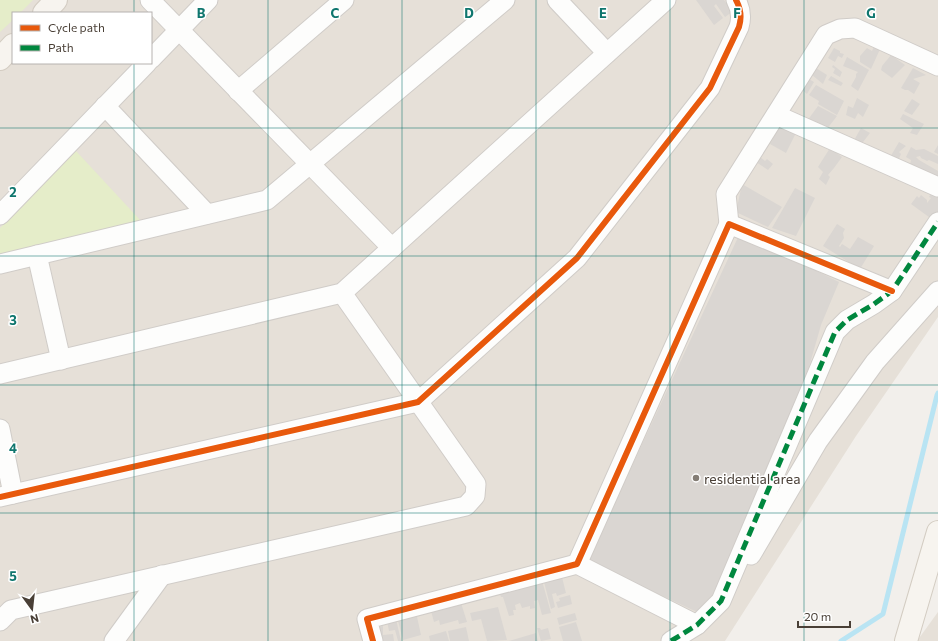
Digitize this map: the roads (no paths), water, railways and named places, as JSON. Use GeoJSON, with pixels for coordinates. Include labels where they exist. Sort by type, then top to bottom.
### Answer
{"type":"FeatureCollection","features":[{"type":"Feature","properties":{"kind":"street"},"geometry":{"type":"LineString","coordinates":[[45,12],[56,0]]}},
{"type":"Feature","properties":{"kind":"street"},"geometry":{"type":"LineString","coordinates":[[150,0],[392,248]]}},
{"type":"Feature","properties":{"kind":"street"},"geometry":{"type":"LineString","coordinates":[[152,58],[208,0]]}},
{"type":"Feature","properties":{"kind":"street"},"geometry":{"type":"LineString","coordinates":[[238,91],[344,0]]}},
{"type":"Feature","properties":{"kind":"street"},"geometry":{"type":"LineString","coordinates":[[0,264],[267,200],[505,0]]}},
{"type":"Feature","properties":{"kind":"street"},"geometry":{"type":"LineString","coordinates":[[557,0],[608,53]]}},
{"type":"Feature","properties":{"kind":"street"},"geometry":{"type":"LineString","coordinates":[[0,374],[342,293],[666,0]]}},
{"type":"Feature","properties":{"kind":"street"},"geometry":{"type":"LineString","coordinates":[[0,429],[7,496],[418,402],[577,258],[710,88],[739,27],[741,13],[736,0]]}},
{"type":"Feature","properties":{"kind":"street"},"geometry":{"type":"LineString","coordinates":[[577,564],[729,224],[726,194],[826,35],[840,29],[855,28],[938,66]]}},
{"type":"Feature","properties":{"kind":"street"},"geometry":{"type":"LineString","coordinates":[[0,59],[12,46]]}},
{"type":"Feature","properties":{"kind":"street"},"geometry":{"type":"LineString","coordinates":[[0,215],[146,64]]}},
{"type":"Feature","properties":{"kind":"street"},"geometry":{"type":"LineString","coordinates":[[105,106],[207,214]]}},
{"type":"Feature","properties":{"kind":"street"},"geometry":{"type":"LineString","coordinates":[[776,115],[938,187]]}},
{"type":"Feature","properties":{"kind":"street"},"geometry":{"type":"LineString","coordinates":[[721,601],[835,332],[847,320],[892,291],[938,222]]}},
{"type":"Feature","properties":{"kind":"street"},"geometry":{"type":"LineString","coordinates":[[729,224],[892,291]]}},
{"type":"Feature","properties":{"kind":"street"},"geometry":{"type":"LineString","coordinates":[[37,255],[61,360]]}},
{"type":"Feature","properties":{"kind":"street"},"geometry":{"type":"LineString","coordinates":[[671,641],[697,625],[721,601],[734,585],[818,441],[875,362],[938,291]]}},
{"type":"Feature","properties":{"kind":"street"},"geometry":{"type":"LineString","coordinates":[[4,610],[162,576],[466,506],[475,496],[476,484],[342,293]]}},
{"type":"Feature","properties":{"kind":"street"},"geometry":{"type":"LineString","coordinates":[[906,641],[938,532]]}},
{"type":"Feature","properties":{"kind":"street"},"geometry":{"type":"LineString","coordinates":[[373,641],[367,619],[577,564],[697,625]]}},
{"type":"Feature","properties":{"kind":"street"},"geometry":{"type":"LineString","coordinates":[[114,641],[162,576]]}},
{"type":"Feature","properties":{"kind":"waterway"},"geometry":{"type":"LineString","coordinates":[[841,641],[883,614],[938,393]]}},
{"type":"Feature","properties":{"kind":"place","name":"residential area"},"geometry":{"type":"Point","coordinates":[696,478]}}]}
